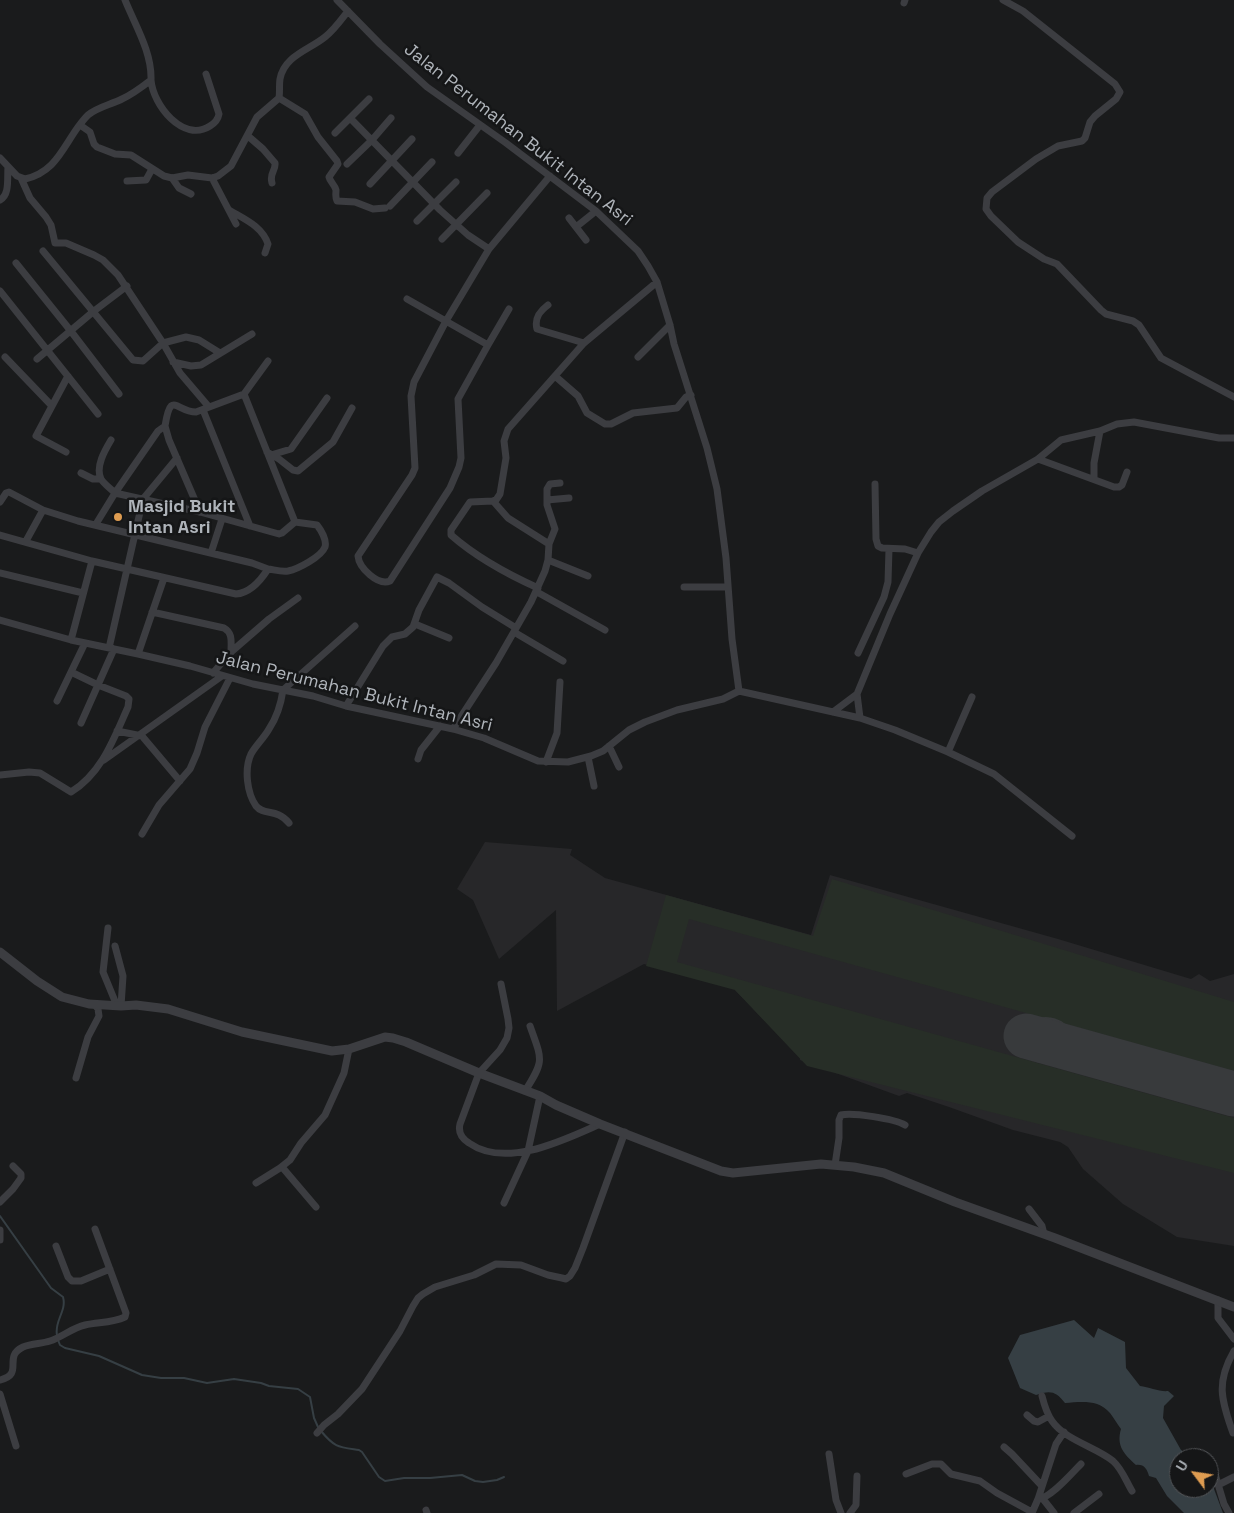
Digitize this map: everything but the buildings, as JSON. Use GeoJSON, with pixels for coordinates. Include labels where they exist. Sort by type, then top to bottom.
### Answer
{"type":"FeatureCollection","features":[{"type":"Feature","properties":{"kind":"street"},"geometry":{"type":"LineString","coordinates":[[125,0],[148,54],[154,95],[166,113],[180,125],[197,132],[216,122],[219,114],[206,74]]}},
{"type":"Feature","properties":{"kind":"street","name":"Jalan Perumahan Bukit Intan Asri"},"geometry":{"type":"LineString","coordinates":[[0,620],[71,640],[138,654],[346,706],[453,729],[490,740],[534,760],[546,762],[568,762],[588,757],[603,751],[629,730],[645,722],[677,710],[728,698],[739,691],[717,489],[707,448],[674,344],[670,325],[656,282],[648,266],[638,251],[596,211],[415,76],[337,0]]}},
{"type":"Feature","properties":{"kind":"street"},"geometry":{"type":"LineString","coordinates":[[1003,0],[1022,11],[1115,84],[1120,92],[1116,99],[1090,122],[1082,141],[1058,146],[1036,159],[992,192],[987,198],[986,209],[1018,242],[1057,264],[1106,314],[1128,319],[1139,326],[1161,358],[1234,396]]}},
{"type":"Feature","properties":{"kind":"street"},"geometry":{"type":"LineString","coordinates":[[80,125],[90,132],[97,147],[116,154],[131,155],[164,176],[172,178],[188,175],[212,178],[218,176],[232,166],[257,117],[279,98],[280,79],[288,63],[298,53],[326,36],[348,11]]}},
{"type":"Feature","properties":{"kind":"street"},"geometry":{"type":"LineString","coordinates":[[0,158],[17,176],[25,179],[33,178],[62,154],[86,116],[99,108],[122,99],[151,80]]}},
{"type":"Feature","properties":{"kind":"street"},"geometry":{"type":"LineString","coordinates":[[279,98],[305,114],[318,137],[338,161],[338,164],[329,176],[331,183],[336,188],[337,201],[355,202],[373,209],[388,207],[432,162]]}},
{"type":"Feature","properties":{"kind":"street"},"geometry":{"type":"LineString","coordinates":[[335,133],[369,99]]}},
{"type":"Feature","properties":{"kind":"street"},"geometry":{"type":"LineString","coordinates":[[347,164],[391,118]]}},
{"type":"Feature","properties":{"kind":"street"},"geometry":{"type":"LineString","coordinates":[[351,119],[434,204],[457,225],[489,249]]}},
{"type":"Feature","properties":{"kind":"street"},"geometry":{"type":"LineString","coordinates":[[458,153],[480,125]]}},
{"type":"Feature","properties":{"kind":"street"},"geometry":{"type":"LineString","coordinates":[[248,136],[276,164],[271,176],[272,183]]}},
{"type":"Feature","properties":{"kind":"street"},"geometry":{"type":"LineString","coordinates":[[370,184],[412,139]]}},
{"type":"Feature","properties":{"kind":"street"},"geometry":{"type":"LineString","coordinates":[[0,200],[7,194],[8,167]]}},
{"type":"Feature","properties":{"kind":"street"},"geometry":{"type":"LineString","coordinates":[[127,181],[146,180],[152,170]]}},
{"type":"Feature","properties":{"kind":"street"},"geometry":{"type":"LineString","coordinates":[[509,309],[458,399],[461,451],[459,467],[455,478],[390,581],[378,580],[370,575],[360,563],[358,556],[414,470],[411,396],[412,388],[421,366],[489,249],[550,176]]}},
{"type":"Feature","properties":{"kind":"street"},"geometry":{"type":"LineString","coordinates":[[21,178],[30,198],[51,225],[56,243],[66,243],[103,260],[127,286],[164,343],[180,373],[206,408],[250,526]]}},
{"type":"Feature","properties":{"kind":"street"},"geometry":{"type":"LineString","coordinates":[[172,178],[179,188],[191,194]]}},
{"type":"Feature","properties":{"kind":"street"},"geometry":{"type":"LineString","coordinates":[[212,178],[236,224]]}},
{"type":"Feature","properties":{"kind":"street"},"geometry":{"type":"LineString","coordinates":[[416,220],[456,182]]}},
{"type":"Feature","properties":{"kind":"street"},"geometry":{"type":"LineString","coordinates":[[442,239],[487,193]]}},
{"type":"Feature","properties":{"kind":"street"},"geometry":{"type":"LineString","coordinates":[[228,210],[261,230],[268,244],[265,253]]}},
{"type":"Feature","properties":{"kind":"street"},"geometry":{"type":"LineString","coordinates":[[576,227],[596,211]]}},
{"type":"Feature","properties":{"kind":"street"},"geometry":{"type":"LineString","coordinates":[[568,218],[586,240]]}},
{"type":"Feature","properties":{"kind":"street"},"geometry":{"type":"LineString","coordinates":[[43,251],[133,360],[143,360],[164,343],[174,339],[191,337],[220,353]]}},
{"type":"Feature","properties":{"kind":"street"},"geometry":{"type":"LineString","coordinates":[[16,263],[119,394]]}},
{"type":"Feature","properties":{"kind":"street"},"geometry":{"type":"LineString","coordinates":[[605,630],[466,549],[450,532],[468,503],[474,500],[493,500],[499,496],[506,458],[505,436],[514,422],[584,343],[656,282]]}},
{"type":"Feature","properties":{"kind":"street"},"geometry":{"type":"LineString","coordinates":[[36,359],[127,286]]}},
{"type":"Feature","properties":{"kind":"street"},"geometry":{"type":"LineString","coordinates":[[0,291],[98,414]]}},
{"type":"Feature","properties":{"kind":"street"},"geometry":{"type":"LineString","coordinates":[[407,299],[488,345]]}},
{"type":"Feature","properties":{"kind":"street"},"geometry":{"type":"LineString","coordinates":[[548,305],[540,311],[536,322],[537,329],[584,343]]}},
{"type":"Feature","properties":{"kind":"street"},"geometry":{"type":"LineString","coordinates":[[638,357],[670,325]]}},
{"type":"Feature","properties":{"kind":"street"},"geometry":{"type":"LineString","coordinates":[[173,362],[196,366],[207,362],[252,334]]}},
{"type":"Feature","properties":{"kind":"street"},"geometry":{"type":"LineString","coordinates":[[5,357],[52,406]]}},
{"type":"Feature","properties":{"kind":"street"},"geometry":{"type":"LineString","coordinates":[[200,512],[166,433],[165,426],[169,408],[171,405],[179,406],[192,412],[244,394],[268,361]]}},
{"type":"Feature","properties":{"kind":"street"},"geometry":{"type":"LineString","coordinates":[[66,452],[36,436],[68,376]]}},
{"type":"Feature","properties":{"kind":"street"},"geometry":{"type":"LineString","coordinates":[[555,376],[578,396],[588,413],[606,424],[611,424],[633,413],[676,408],[686,397],[691,395]]}},
{"type":"Feature","properties":{"kind":"street"},"geometry":{"type":"LineString","coordinates":[[244,394],[295,522]]}},
{"type":"Feature","properties":{"kind":"street"},"geometry":{"type":"LineString","coordinates":[[269,453],[292,448],[327,398]]}},
{"type":"Feature","properties":{"kind":"street"},"geometry":{"type":"LineString","coordinates":[[269,453],[292,470],[298,471],[333,442],[352,408]]}},
{"type":"Feature","properties":{"kind":"street"},"geometry":{"type":"LineString","coordinates":[[860,718],[857,694],[890,614],[918,553],[939,522],[953,510],[1038,459],[1061,440],[1100,431],[1117,424],[1134,422],[1219,438],[1234,438]]}},
{"type":"Feature","properties":{"kind":"street"},"geometry":{"type":"LineString","coordinates":[[96,524],[158,431],[165,426]]}},
{"type":"Feature","properties":{"kind":"street"},"geometry":{"type":"LineString","coordinates":[[1094,480],[1094,463],[1100,431]]}},
{"type":"Feature","properties":{"kind":"street"},"geometry":{"type":"LineString","coordinates":[[0,502],[7,492],[43,510],[78,521],[282,571],[295,569],[311,561],[324,548],[325,542],[317,525],[295,522],[280,534],[200,512],[115,493],[100,478],[100,463],[110,440]]}},
{"type":"Feature","properties":{"kind":"street"},"geometry":{"type":"LineString","coordinates":[[81,723],[98,685],[111,648],[143,499],[177,458]]}},
{"type":"Feature","properties":{"kind":"street"},"geometry":{"type":"LineString","coordinates":[[1038,459],[1111,487],[1119,487],[1124,482],[1127,472]]}},
{"type":"Feature","properties":{"kind":"street"},"geometry":{"type":"LineString","coordinates":[[80,473],[93,479],[100,478]]}},
{"type":"Feature","properties":{"kind":"street"},"geometry":{"type":"LineString","coordinates":[[453,729],[496,663],[537,590],[545,571],[549,544],[555,526],[548,508],[547,489],[549,485],[560,483]]}},
{"type":"Feature","properties":{"kind":"street"},"geometry":{"type":"LineString","coordinates":[[875,484],[876,542],[881,548],[910,550],[918,553]]}},
{"type":"Feature","properties":{"kind":"street"},"geometry":{"type":"LineString","coordinates":[[547,500],[569,498]]}},
{"type":"Feature","properties":{"kind":"street"},"geometry":{"type":"LineString","coordinates":[[493,500],[511,520],[549,544]]}},
{"type":"Feature","properties":{"kind":"street"},"geometry":{"type":"LineString","coordinates":[[26,541],[43,510]]}},
{"type":"Feature","properties":{"kind":"street"},"geometry":{"type":"LineString","coordinates":[[211,553],[222,519]]}},
{"type":"Feature","properties":{"kind":"street"},"geometry":{"type":"LineString","coordinates":[[0,535],[92,561],[231,593],[241,594],[250,589],[268,569]]}},
{"type":"Feature","properties":{"kind":"street"},"geometry":{"type":"LineString","coordinates":[[858,653],[884,597],[888,582],[888,548]]}},
{"type":"Feature","properties":{"kind":"street"},"geometry":{"type":"LineString","coordinates":[[548,560],[588,576]]}},
{"type":"Feature","properties":{"kind":"street"},"geometry":{"type":"LineString","coordinates":[[71,640],[92,561]]}},
{"type":"Feature","properties":{"kind":"street"},"geometry":{"type":"LineString","coordinates":[[0,573],[83,593]]}},
{"type":"Feature","properties":{"kind":"street"},"geometry":{"type":"LineString","coordinates":[[346,706],[383,646],[392,637],[409,632],[415,624],[420,610],[438,577],[563,661]]}},
{"type":"Feature","properties":{"kind":"street"},"geometry":{"type":"LineString","coordinates":[[138,654],[164,578]]}},
{"type":"Feature","properties":{"kind":"street"},"geometry":{"type":"LineString","coordinates":[[684,587],[728,587]]}},
{"type":"Feature","properties":{"kind":"street"},"geometry":{"type":"LineString","coordinates":[[213,673],[231,652],[269,619],[298,598]]}},
{"type":"Feature","properties":{"kind":"street"},"geometry":{"type":"LineString","coordinates":[[879,610],[890,614]]}},
{"type":"Feature","properties":{"kind":"street"},"geometry":{"type":"LineString","coordinates":[[152,612],[224,628],[231,635],[231,652]]}},
{"type":"Feature","properties":{"kind":"street"},"geometry":{"type":"LineString","coordinates":[[415,624],[449,638]]}},
{"type":"Feature","properties":{"kind":"street"},"geometry":{"type":"LineString","coordinates":[[289,823],[280,814],[265,812],[258,808],[250,790],[248,777],[249,760],[274,722],[283,690],[355,626]]}},
{"type":"Feature","properties":{"kind":"street"},"geometry":{"type":"LineString","coordinates":[[58,701],[84,643]]}},
{"type":"Feature","properties":{"kind":"street"},"geometry":{"type":"LineString","coordinates":[[0,775],[29,772],[40,773],[71,792],[90,777],[106,755],[128,707],[129,699],[71,672]]}},
{"type":"Feature","properties":{"kind":"street"},"geometry":{"type":"LineString","coordinates":[[100,763],[138,735],[226,677]]}},
{"type":"Feature","properties":{"kind":"street"},"geometry":{"type":"LineString","coordinates":[[142,834],[159,805],[180,782],[194,762],[205,727],[226,677]]}},
{"type":"Feature","properties":{"kind":"street"},"geometry":{"type":"LineString","coordinates":[[546,762],[557,733],[560,682]]}},
{"type":"Feature","properties":{"kind":"street"},"geometry":{"type":"LineString","coordinates":[[739,691],[860,718],[948,752],[994,774],[1072,836]]}},
{"type":"Feature","properties":{"kind":"street"},"geometry":{"type":"LineString","coordinates":[[832,712],[857,694]]}},
{"type":"Feature","properties":{"kind":"street"},"geometry":{"type":"LineString","coordinates":[[948,752],[972,697]]}},
{"type":"Feature","properties":{"kind":"street"},"geometry":{"type":"LineString","coordinates":[[418,759],[421,750],[440,726]]}},
{"type":"Feature","properties":{"kind":"street"},"geometry":{"type":"LineString","coordinates":[[117,731],[144,738],[180,782]]}},
{"type":"Feature","properties":{"kind":"street"},"geometry":{"type":"LineString","coordinates":[[610,746],[619,767]]}},
{"type":"Feature","properties":{"kind":"street"},"geometry":{"type":"LineString","coordinates":[[588,757],[594,786]]}},
{"type":"Feature","properties":{"kind":"street"},"geometry":{"type":"LineString","coordinates":[[108,928],[103,972],[119,1006]]}},
{"type":"Feature","properties":{"kind":"street"},"geometry":{"type":"LineString","coordinates":[[115,946],[124,976],[119,1006]]}},
{"type":"Feature","properties":{"kind":"street"},"geometry":{"type":"LineString","coordinates":[[0,952],[37,981],[62,997],[95,1005],[136,1005],[168,1009],[242,1032],[332,1051],[349,1049],[385,1037],[393,1038],[479,1074],[540,1096],[600,1124],[625,1132],[721,1171],[733,1173],[821,1164],[884,1173],[955,1202],[1234,1307]]}},
{"type":"Feature","properties":{"kind":"street"},"geometry":{"type":"LineString","coordinates":[[501,984],[508,1020],[508,1034],[505,1044],[479,1074],[460,1124],[460,1134],[468,1142],[480,1149],[509,1153],[528,1151],[562,1141],[600,1124]]}},
{"type":"Feature","properties":{"kind":"street"},"geometry":{"type":"LineString","coordinates":[[76,1078],[87,1040],[99,1016],[95,1005]]}},
{"type":"Feature","properties":{"kind":"street"},"geometry":{"type":"LineString","coordinates":[[526,1091],[537,1072],[540,1062],[530,1026]]}},
{"type":"Feature","properties":{"kind":"street"},"geometry":{"type":"LineString","coordinates":[[256,1183],[290,1160],[325,1115],[344,1072],[349,1049]]}},
{"type":"Feature","properties":{"kind":"street"},"geometry":{"type":"LineString","coordinates":[[504,1203],[528,1151],[540,1096]]}},
{"type":"Feature","properties":{"kind":"street"},"geometry":{"type":"LineString","coordinates":[[835,1165],[841,1115],[858,1115],[895,1120],[905,1125]]}},
{"type":"Feature","properties":{"kind":"street"},"geometry":{"type":"LineString","coordinates":[[316,1434],[357,1395],[395,1338],[418,1298],[428,1290],[468,1278],[496,1264],[522,1264],[554,1277],[566,1278],[570,1276],[583,1248],[625,1132]]}},
{"type":"Feature","properties":{"kind":"street"},"geometry":{"type":"LineString","coordinates":[[0,1202],[21,1179],[21,1174],[13,1166]]}},
{"type":"Feature","properties":{"kind":"street"},"geometry":{"type":"LineString","coordinates":[[282,1166],[316,1207]]}},
{"type":"Feature","properties":{"kind":"street"},"geometry":{"type":"LineString","coordinates":[[1029,1208],[1042,1226],[1044,1234]]}},
{"type":"Feature","properties":{"kind":"street"},"geometry":{"type":"LineString","coordinates":[[0,1380],[10,1377],[12,1374],[13,1357],[18,1350],[35,1343],[48,1342],[83,1326],[110,1322],[126,1317],[95,1229]]}},
{"type":"Feature","properties":{"kind":"street"},"geometry":{"type":"LineString","coordinates":[[0,1230],[0,1240]]}},
{"type":"Feature","properties":{"kind":"street"},"geometry":{"type":"LineString","coordinates":[[56,1246],[68,1276],[72,1281],[81,1281],[110,1269]]}},
{"type":"Feature","properties":{"kind":"street"},"geometry":{"type":"LineString","coordinates":[[1218,1300],[1218,1318],[1234,1339]]}},
{"type":"Feature","properties":{"kind":"street"},"geometry":{"type":"LineString","coordinates":[[1233,1433],[1222,1396],[1222,1382],[1224,1369],[1234,1351]]}},
{"type":"Feature","properties":{"kind":"street"},"geometry":{"type":"LineString","coordinates":[[0,1394],[16,1446]]}},
{"type":"Feature","properties":{"kind":"street"},"geometry":{"type":"LineString","coordinates":[[1042,1396],[1052,1421],[1064,1432],[1114,1462],[1132,1490]]}},
{"type":"Feature","properties":{"kind":"street"},"geometry":{"type":"LineString","coordinates":[[1027,1415],[1038,1422],[1049,1416]]}},
{"type":"Feature","properties":{"kind":"street"},"geometry":{"type":"LineString","coordinates":[[906,1474],[932,1464],[940,1464],[951,1474],[980,1481],[997,1493],[1032,1512],[1040,1499],[1042,1486],[1056,1444],[1064,1432]]}},
{"type":"Feature","properties":{"kind":"street"},"geometry":{"type":"LineString","coordinates":[[1004,1447],[1042,1486]]}},
{"type":"Feature","properties":{"kind":"street"},"geometry":{"type":"LineString","coordinates":[[829,1454],[836,1500],[841,1513]]}},
{"type":"Feature","properties":{"kind":"street"},"geometry":{"type":"LineString","coordinates":[[1040,1499],[1051,1494],[1080,1464]]}},
{"type":"Feature","properties":{"kind":"street"},"geometry":{"type":"LineString","coordinates":[[850,1513],[856,1500],[857,1476]]}},
{"type":"Feature","properties":{"kind":"street"},"geometry":{"type":"LineString","coordinates":[[1219,1484],[1234,1477]]}},
{"type":"Feature","properties":{"kind":"street"},"geometry":{"type":"LineString","coordinates":[[1219,1488],[1229,1513]]}},
{"type":"Feature","properties":{"kind":"street"},"geometry":{"type":"LineString","coordinates":[[1074,1513],[1099,1494]]}},
{"type":"Feature","properties":{"kind":"street"},"geometry":{"type":"LineString","coordinates":[[1040,1499],[1054,1513]]}},
{"type":"Feature","properties":{"kind":"shaded area"},"geometry":{"type":"Polygon","coordinates":[[[485,842],[572,849],[570,855],[605,878],[811,935],[830,875],[1058,939],[1191,979],[1199,974],[1210,981],[1234,974],[1234,1246],[1177,1237],[1123,1204],[1083,1169],[1068,1147],[1060,1142],[1013,1130],[907,1093],[899,1096],[800,1060],[800,1057],[734,989],[644,964],[557,1011],[556,910],[499,959],[473,900],[457,889],[485,842]]]}},
{"type":"Feature","properties":{"kind":"shaded area"},"geometry":{"type":"Polygon","coordinates":[[[832,879],[1234,1002],[1234,1071],[689,919],[677,962],[1234,1118],[1234,1173],[807,1066],[735,990],[646,966],[666,895],[813,936],[832,879]]]}},
{"type":"Feature","properties":{"kind":"shaded area"},"geometry":{"type":"Polygon","coordinates":[[[1074,1320],[1094,1338],[1098,1328],[1125,1342],[1126,1368],[1140,1386],[1168,1391],[1174,1396],[1164,1406],[1163,1418],[1180,1448],[1169,1448],[1169,1498],[1156,1478],[1149,1476],[1141,1465],[1136,1465],[1122,1449],[1120,1445],[1121,1429],[1110,1413],[1100,1405],[1089,1402],[1065,1403],[1056,1394],[1045,1392],[1036,1395],[1020,1388],[1008,1358],[1020,1335],[1074,1320]]]}},
{"type":"Feature","properties":{"kind":"shaded area"},"geometry":{"type":"Polygon","coordinates":[[[1169,1498],[1217,1498],[1223,1513],[1184,1513],[1169,1498]]]}},
{"type":"Feature","properties":{"kind":"waterway"},"geometry":{"type":"LineString","coordinates":[[0,1216],[51,1288],[63,1297],[64,1302],[57,1325],[57,1335]]}},
{"type":"Feature","properties":{"kind":"waterway"},"geometry":{"type":"LineString","coordinates":[[58,1340],[60,1345],[65,1348],[99,1356],[142,1375],[161,1378],[184,1378],[207,1383],[234,1379],[269,1386],[298,1389],[310,1397],[314,1418],[318,1427]]}},
{"type":"Feature","properties":{"kind":"waterway"},"geometry":{"type":"LineString","coordinates":[[321,1431],[334,1444],[362,1452],[379,1477],[385,1481],[404,1478],[462,1475],[475,1481],[483,1482],[504,1477]]}},
{"type":"Feature","properties":{"kind":"taxiway"},"geometry":{"type":"LineString","coordinates":[[1085,1052],[1075,1047],[1060,1032],[1053,1028],[1039,1028],[1034,1036],[1034,1045],[1040,1053],[1093,1055]]}},
{"type":"Feature","properties":{"kind":"runway"},"geometry":{"type":"LineString","coordinates":[[1026,1036],[1234,1094]]}},
{"type":"Feature","properties":{"kind":"place","name":"Masjid Bukit Intan Asri"},"geometry":{"type":"Point","coordinates":[118,517]}}]}
